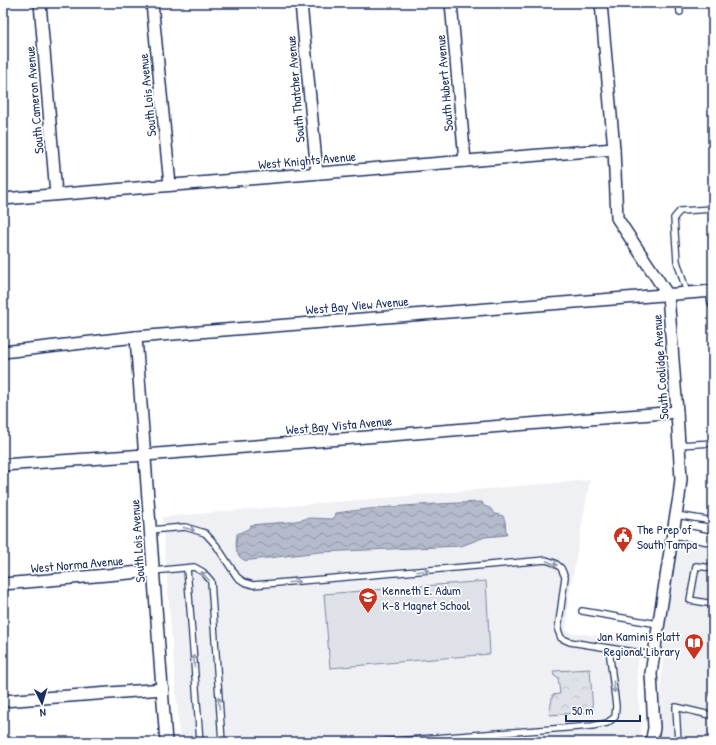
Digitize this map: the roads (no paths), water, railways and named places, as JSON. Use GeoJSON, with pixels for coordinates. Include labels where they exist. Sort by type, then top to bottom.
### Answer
{"type":"FeatureCollection","features":[{"type":"Feature","properties":{"kind":"street","name":"South Cameron Avenue"},"geometry":{"type":"LineString","coordinates":[[40,3],[56,194]]}},
{"type":"Feature","properties":{"kind":"street","name":"South Lois Avenue"},"geometry":{"type":"LineString","coordinates":[[152,3],[170,185]]}},
{"type":"Feature","properties":{"kind":"street","name":"South Thatcher Avenue"},"geometry":{"type":"LineString","coordinates":[[301,3],[316,173]]}},
{"type":"Feature","properties":{"kind":"street","name":"South Hubert Avenue"},"geometry":{"type":"LineString","coordinates":[[451,3],[465,161]]}},
{"type":"Feature","properties":{"kind":"street","name":"South Coolidge Avenue"},"geometry":{"type":"LineString","coordinates":[[601,3],[614,149],[617,218],[668,294],[677,412],[681,479],[653,655],[651,673],[654,728],[650,742]]}},
{"type":"Feature","properties":{"kind":"street","name":"West Knights Avenue"},"geometry":{"type":"LineString","coordinates":[[3,199],[614,149]]}},
{"type":"Feature","properties":{"kind":"street","name":"West Bay View Avenue"},"geometry":{"type":"LineString","coordinates":[[3,352],[136,337],[711,291]]}},
{"type":"Feature","properties":{"kind":"street","name":"South Lois Avenue"},"geometry":{"type":"LineString","coordinates":[[136,337],[166,742]]}},
{"type":"Feature","properties":{"kind":"street","name":"West Bay Vista Avenue"},"geometry":{"type":"LineString","coordinates":[[3,465],[677,412]]}},
{"type":"Feature","properties":{"kind":"street"},"geometry":{"type":"LineString","coordinates":[[673,532],[713,540]]}},
{"type":"Feature","properties":{"kind":"street","name":"West Norma Avenue"},"geometry":{"type":"LineString","coordinates":[[3,584],[153,571]]}},
{"type":"Feature","properties":{"kind":"street"},"geometry":{"type":"LineString","coordinates":[[3,701],[163,689]]}},
{"type":"Feature","properties":{"kind":"lane"},"geometry":{"type":"LineString","coordinates":[[679,3],[680,12]]}},
{"type":"Feature","properties":{"kind":"lane"},"geometry":{"type":"LineString","coordinates":[[687,293],[678,260],[674,218],[680,211],[713,209]]}},
{"type":"Feature","properties":{"kind":"lane"},"geometry":{"type":"LineString","coordinates":[[711,291],[711,303],[713,307]]}},
{"type":"Feature","properties":{"kind":"lane"},"geometry":{"type":"LineString","coordinates":[[679,445],[713,443]]}},
{"type":"Feature","properties":{"kind":"lane"},"geometry":{"type":"LineString","coordinates":[[676,514],[713,521]]}},
{"type":"Feature","properties":{"kind":"lane"},"geometry":{"type":"LineString","coordinates":[[150,530],[184,527],[204,533],[216,545],[237,577],[244,582],[253,585],[546,560],[556,563],[561,568],[565,577],[558,630],[561,638],[570,642],[653,655]]}},
{"type":"Feature","properties":{"kind":"lane"},"geometry":{"type":"LineString","coordinates":[[713,568],[696,566],[690,600],[713,604]]}},
{"type":"Feature","properties":{"kind":"lane"},"geometry":{"type":"LineString","coordinates":[[153,571],[194,567],[203,572],[211,581],[222,742]]}},
{"type":"Feature","properties":{"kind":"lane"},"geometry":{"type":"LineString","coordinates":[[186,568],[200,742]]}},
{"type":"Feature","properties":{"kind":"lane"},"geometry":{"type":"LineString","coordinates":[[582,611],[658,624]]}},
{"type":"Feature","properties":{"kind":"lane"},"geometry":{"type":"LineString","coordinates":[[382,742],[592,726],[607,723],[615,717],[616,706],[609,648]]}},
{"type":"Feature","properties":{"kind":"lane"},"geometry":{"type":"LineString","coordinates":[[678,742],[676,707],[713,715]]}},
{"type":"Feature","properties":{"kind":"water"},"geometry":{"type":"Polygon","coordinates":[[[482,502],[484,506],[490,508],[495,514],[503,516],[507,533],[506,535],[485,537],[461,546],[320,552],[247,560],[241,558],[236,548],[237,534],[248,529],[251,525],[290,522],[310,518],[333,519],[336,513],[373,509],[482,502]]]}},
{"type":"Feature","properties":{"kind":"place","name":"The Prep of South Tampa"},"geometry":{"type":"Point","coordinates":[623,553]}},
{"type":"Feature","properties":{"kind":"place","name":"Kenneth E. Adum K-8 Magnet School"},"geometry":{"type":"Point","coordinates":[368,614]}},
{"type":"Feature","properties":{"kind":"place","name":"Jan Kaminis Platt Regional Library"},"geometry":{"type":"Point","coordinates":[694,660]}}]}
